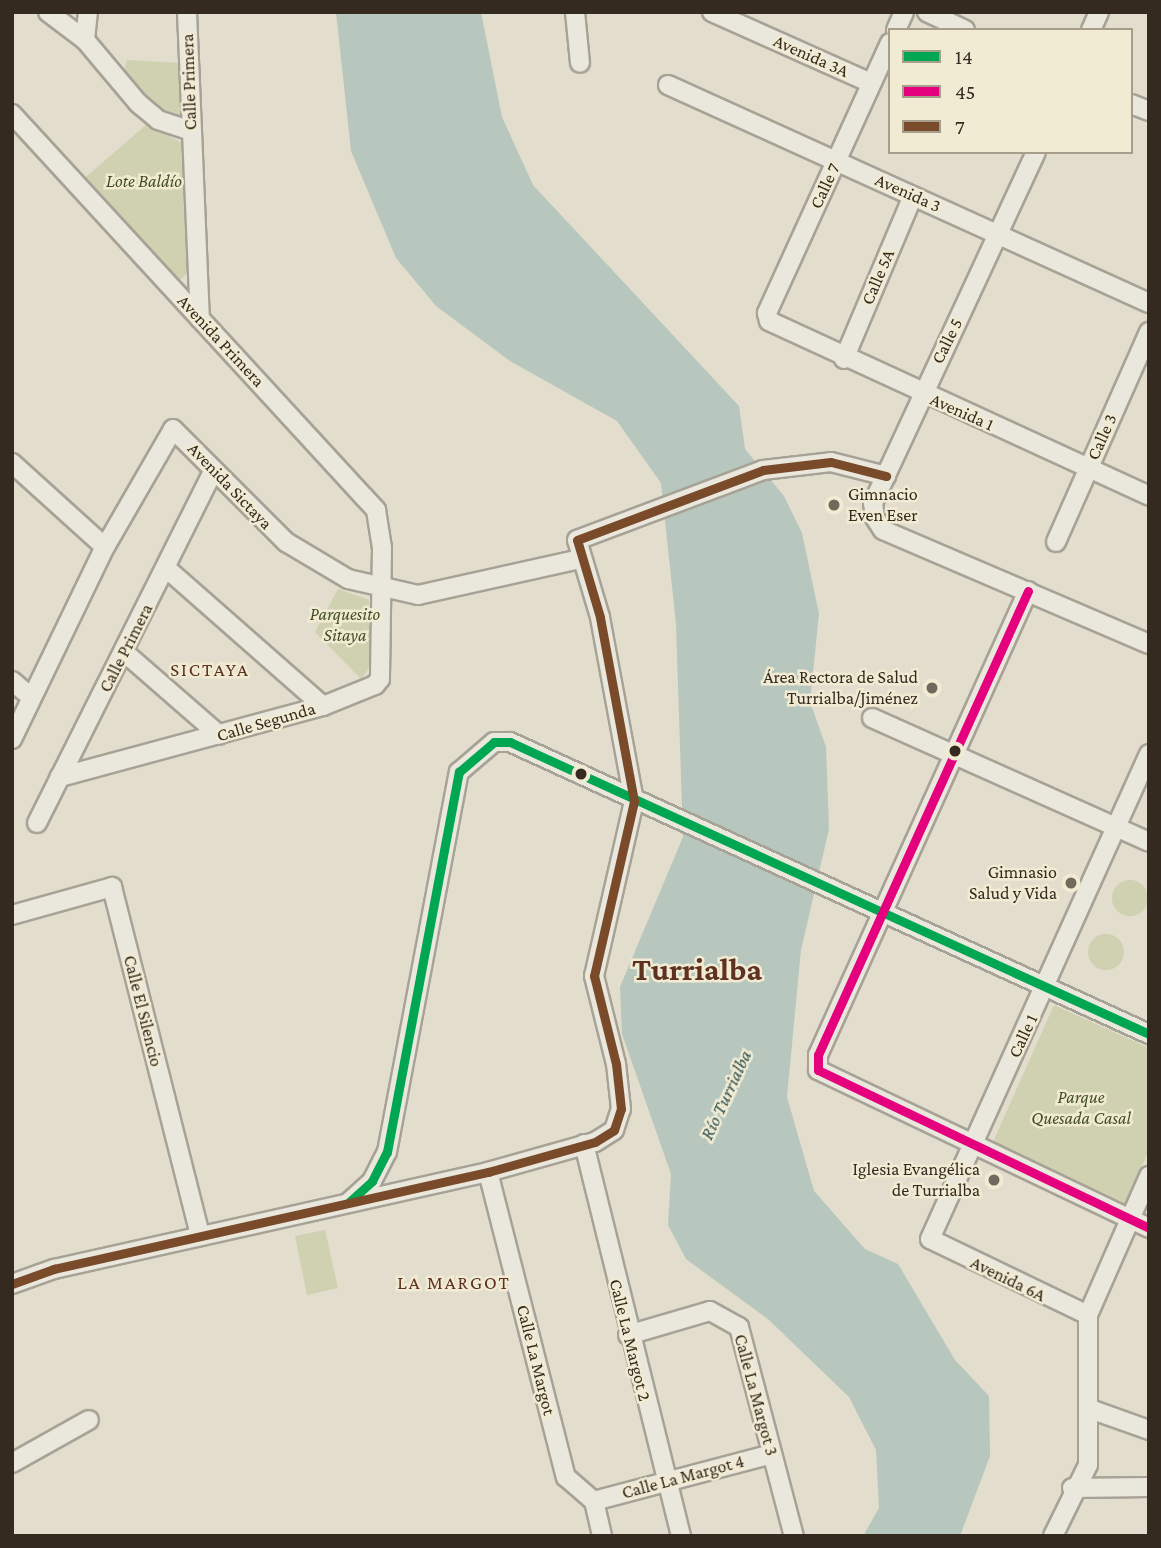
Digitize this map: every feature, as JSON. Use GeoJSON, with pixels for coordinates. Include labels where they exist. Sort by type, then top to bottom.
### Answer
{"type":"FeatureCollection","features":[{"type":"Feature","properties":{"kind":"street"},"geometry":{"type":"LineString","coordinates":[[48,12],[85,40],[138,103],[159,120],[191,131]]}},
{"type":"Feature","properties":{"kind":"street"},"geometry":{"type":"LineString","coordinates":[[85,40],[88,12]]}},
{"type":"Feature","properties":{"kind":"street","name":"Calle Primera"},"geometry":{"type":"LineString","coordinates":[[187,12],[200,319]]}},
{"type":"Feature","properties":{"kind":"street"},"geometry":{"type":"LineString","coordinates":[[575,12],[580,64]]}},
{"type":"Feature","properties":{"kind":"street","name":"Avenida 3A"},"geometry":{"type":"LineString","coordinates":[[712,12],[871,83]]}},
{"type":"Feature","properties":{"kind":"street"},"geometry":{"type":"LineString","coordinates":[[897,28],[904,12]]}},
{"type":"Feature","properties":{"kind":"street"},"geometry":{"type":"LineString","coordinates":[[927,12],[961,28]]}},
{"type":"Feature","properties":{"kind":"street"},"geometry":{"type":"LineString","coordinates":[[1092,28],[1099,12]]}},
{"type":"Feature","properties":{"kind":"street","name":"Calle 7"},"geometry":{"type":"LineString","coordinates":[[775,328],[767,313],[888,47]]}},
{"type":"Feature","properties":{"kind":"street","name":"Avenida 3"},"geometry":{"type":"LineString","coordinates":[[668,85],[1148,302]]}},
{"type":"Feature","properties":{"kind":"street","name":"Avenida Primera"},"geometry":{"type":"LineString","coordinates":[[12,114],[376,510],[383,588]]}},
{"type":"Feature","properties":{"kind":"street","name":"Calle 5"},"geometry":{"type":"LineString","coordinates":[[1028,591],[883,530],[873,503],[921,393],[1035,154]]}},
{"type":"Feature","properties":{"kind":"street","name":"Calle 5A"},"geometry":{"type":"LineString","coordinates":[[844,359],[913,196]]}},
{"type":"Feature","properties":{"kind":"street","name":"Avenida 1"},"geometry":{"type":"LineString","coordinates":[[775,328],[1149,496]]}},
{"type":"Feature","properties":{"kind":"street","name":"Calle 3"},"geometry":{"type":"LineString","coordinates":[[1056,542],[1149,332]]}},
{"type":"Feature","properties":{"kind":"street","name":"Avenida Sictaya"},"geometry":{"type":"LineString","coordinates":[[12,738],[105,547],[167,432],[179,431],[212,471],[286,542],[348,579],[418,595],[454,592],[580,559]]}},
{"type":"Feature","properties":{"kind":"street"},"geometry":{"type":"LineString","coordinates":[[12,1284],[200,1236],[488,1171],[584,1144],[614,1130],[621,1109],[594,976],[634,801],[600,617],[580,559],[578,540],[747,477],[812,462],[886,476]]}},
{"type":"Feature","properties":{"kind":"street"},"geometry":{"type":"LineString","coordinates":[[12,463],[105,547]]}},
{"type":"Feature","properties":{"kind":"street","name":"Calle Primera"},"geometry":{"type":"LineString","coordinates":[[37,823],[212,471]]}},
{"type":"Feature","properties":{"kind":"street"},"geometry":{"type":"LineString","coordinates":[[166,568],[323,706]]}},
{"type":"Feature","properties":{"kind":"street","name":"Calle Segunda"},"geometry":{"type":"LineString","coordinates":[[59,777],[323,706],[380,679],[383,588]]}},
{"type":"Feature","properties":{"kind":"street"},"geometry":{"type":"LineString","coordinates":[[1149,644],[1028,591],[818,1055],[818,1070],[1149,1228]]}},
{"type":"Feature","properties":{"kind":"street"},"geometry":{"type":"LineString","coordinates":[[124,652],[219,735]]}},
{"type":"Feature","properties":{"kind":"street"},"geometry":{"type":"LineString","coordinates":[[12,681],[31,698]]}},
{"type":"Feature","properties":{"kind":"street"},"geometry":{"type":"LineString","coordinates":[[872,718],[1149,842]]}},
{"type":"Feature","properties":{"kind":"street"},"geometry":{"type":"LineString","coordinates":[[349,1202],[373,1181],[387,1152],[459,772],[468,757],[494,742],[510,742],[881,914],[1149,1034]]}},
{"type":"Feature","properties":{"kind":"street","name":"Calle 1"},"geometry":{"type":"LineString","coordinates":[[930,1239],[1149,754]]}},
{"type":"Feature","properties":{"kind":"street","name":"Calle El Silencio"},"geometry":{"type":"LineString","coordinates":[[12,915],[112,887],[200,1236]]}},
{"type":"Feature","properties":{"kind":"street","name":"Calle La Margot 2"},"geometry":{"type":"LineString","coordinates":[[584,1144],[628,1335],[681,1536]]}},
{"type":"Feature","properties":{"kind":"street","name":"Calle La Margot"},"geometry":{"type":"LineString","coordinates":[[488,1171],[566,1477],[594,1501]]}},
{"type":"Feature","properties":{"kind":"street"},"geometry":{"type":"LineString","coordinates":[[1053,1536],[1072,1488],[1088,1465],[1088,1315],[1149,1176]]}},
{"type":"Feature","properties":{"kind":"street","name":"Avenida 6A"},"geometry":{"type":"LineString","coordinates":[[930,1239],[1088,1315]]}},
{"type":"Feature","properties":{"kind":"street","name":"Calle La Margot 3"},"geometry":{"type":"LineString","coordinates":[[628,1335],[710,1311],[727,1317],[739,1327],[794,1536]]}},
{"type":"Feature","properties":{"kind":"street"},"geometry":{"type":"LineString","coordinates":[[1090,1409],[1149,1430]]}},
{"type":"Feature","properties":{"kind":"street"},"geometry":{"type":"LineString","coordinates":[[12,1463],[89,1420]]}},
{"type":"Feature","properties":{"kind":"street","name":"Calle La Margot 4"},"geometry":{"type":"LineString","coordinates":[[594,1501],[772,1454]]}},
{"type":"Feature","properties":{"kind":"street"},"geometry":{"type":"LineString","coordinates":[[1072,1488],[1149,1486]]}},
{"type":"Feature","properties":{"kind":"street"},"geometry":{"type":"LineString","coordinates":[[594,1501],[603,1536]]}},
{"type":"Feature","properties":{"kind":"green space","name":"Lote Baldío"},"geometry":{"type":"Polygon","coordinates":[[[127,60],[180,63],[184,128],[146,109],[121,80],[127,60]]]}},
{"type":"Feature","properties":{"kind":"green space","name":"Lote Baldío"},"geometry":{"type":"Polygon","coordinates":[[[147,124],[182,143],[191,270],[180,280],[86,177],[147,124]]]}},
{"type":"Feature","properties":{"kind":"green space","name":"Parquesito Sitaya"},"geometry":{"type":"Polygon","coordinates":[[[338,589],[369,600],[369,668],[361,679],[315,632],[338,589]]]}},
{"type":"Feature","properties":{"kind":"green space"},"geometry":{"type":"Polygon","coordinates":[[[1130,880],[1143,885],[1148,898],[1143,911],[1130,916],[1117,911],[1112,898],[1117,885],[1130,880]]]}},
{"type":"Feature","properties":{"kind":"green space"},"geometry":{"type":"Polygon","coordinates":[[[1106,934],[1119,939],[1124,952],[1119,965],[1106,970],[1093,965],[1088,952],[1093,939],[1106,934]]]}},
{"type":"Feature","properties":{"kind":"green space","name":"Parque Quesada Casal"},"geometry":{"type":"Polygon","coordinates":[[[1054,1005],[1149,1048],[1149,1150],[1125,1203],[993,1142],[1054,1005]]]}},
{"type":"Feature","properties":{"kind":"green space"},"geometry":{"type":"Polygon","coordinates":[[[325,1230],[338,1288],[307,1295],[295,1236],[325,1230]]]}},
{"type":"Feature","properties":{"kind":"water","name":"Río Turrialba"},"geometry":{"type":"Polygon","coordinates":[[[336,12],[481,12],[502,117],[533,185],[739,406],[745,449],[784,496],[802,533],[819,614],[810,702],[826,747],[829,829],[801,950],[787,1097],[814,1191],[865,1249],[898,1264],[955,1360],[989,1396],[990,1456],[960,1536],[863,1536],[879,1508],[876,1450],[849,1397],[769,1320],[686,1259],[668,1225],[671,1174],[622,1034],[620,987],[683,837],[676,624],[661,483],[617,421],[510,361],[436,306],[396,258],[351,151],[336,12]]]}},
{"type":"Feature","properties":{"kind":"transit line","name":"7"},"geometry":{"type":"LineString","coordinates":[[12,1284],[54,1269],[488,1172],[595,1142],[614,1130],[621,1109],[616,1064],[594,976],[634,801],[600,617],[577,540],[763,470],[831,462],[886,476]]}},
{"type":"Feature","properties":{"kind":"transit line","name":"45"},"geometry":{"type":"LineString","coordinates":[[1028,591],[818,1055],[818,1070],[1149,1228]]}},
{"type":"Feature","properties":{"kind":"transit line","name":"14"},"geometry":{"type":"LineString","coordinates":[[349,1202],[372,1181],[387,1152],[459,772],[494,742],[510,742],[1149,1034]]}},
{"type":"Feature","properties":{"kind":"place","name":"Gimnacio Even Eser"},"geometry":{"type":"Point","coordinates":[834,505]}},
{"type":"Feature","properties":{"kind":"place","name":"Área Rectora de Salud Turrialba/Jiménez"},"geometry":{"type":"Point","coordinates":[932,688]}},
{"type":"Feature","properties":{"kind":"place","name":"Gimnasio Salud y Vida"},"geometry":{"type":"Point","coordinates":[1071,883]}},
{"type":"Feature","properties":{"kind":"place","name":"Iglesia Evangélica de Turrialba"},"geometry":{"type":"Point","coordinates":[994,1180]}},
{"type":"Feature","properties":{"kind":"district","name":"SICTAYA"},"geometry":{"type":"Point","coordinates":[210,670]}},
{"type":"Feature","properties":{"kind":"district","name":"Turrialba"},"geometry":{"type":"Point","coordinates":[697,969]}},
{"type":"Feature","properties":{"kind":"district","name":"LA MARGOT"},"geometry":{"type":"Point","coordinates":[454,1283]}}]}
